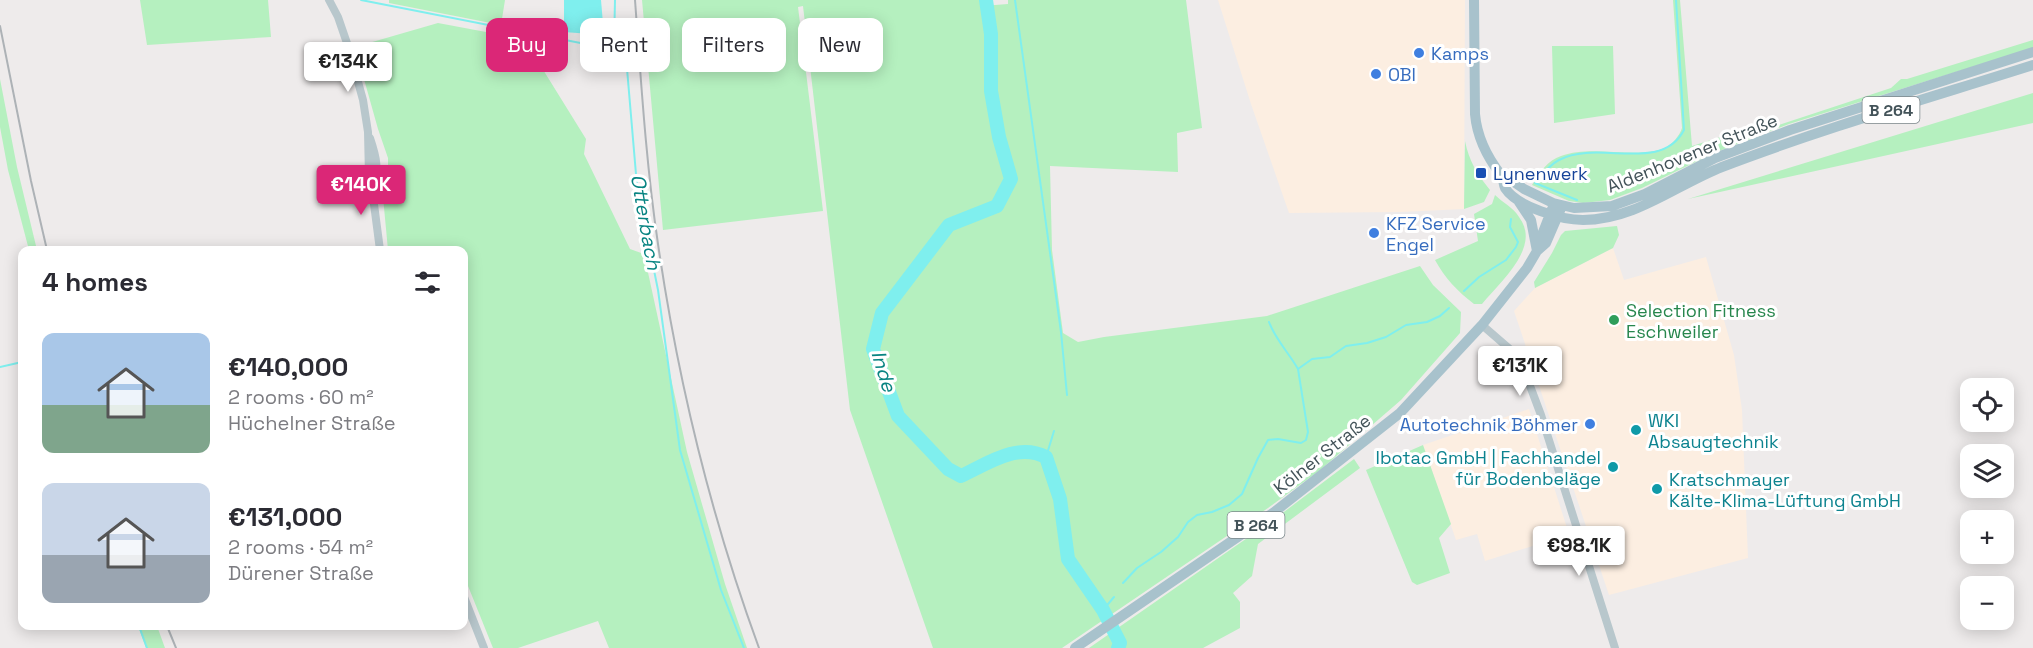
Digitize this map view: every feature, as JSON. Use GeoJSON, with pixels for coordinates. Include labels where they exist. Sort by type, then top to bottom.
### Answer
{"type":"FeatureCollection","features":[{"type":"Feature","properties":{"kind":"main road"},"geometry":{"type":"LineString","coordinates":[[1474,0],[1476,125],[1485,150],[1503,178],[1505,187],[1530,217],[1537,251]]}},
{"type":"Feature","properties":{"kind":"main road","name":"Aldenhovener Straße"},"geometry":{"type":"LineString","coordinates":[[1556,210],[1612,206],[1645,194],[1715,158],[1768,138],[2033,52]]}},
{"type":"Feature","properties":{"kind":"main road","name":"Aldenhovener Straße"},"geometry":{"type":"LineString","coordinates":[[1503,178],[1511,180],[1556,210],[1583,220],[1614,217],[1650,203],[1719,168],[1796,140],[2033,65]]}},
{"type":"Feature","properties":{"kind":"main road"},"geometry":{"type":"LineString","coordinates":[[1517,199],[1556,210]]}},
{"type":"Feature","properties":{"kind":"main road","name":"B 264"},"geometry":{"type":"LineString","coordinates":[[1482,325],[1527,268],[1537,251],[1546,243],[1556,210]]}},
{"type":"Feature","properties":{"kind":"main road","name":"Kölner Straße"},"geometry":{"type":"LineString","coordinates":[[1075,648],[1273,513],[1348,456],[1404,409],[1482,325]]}},
{"type":"Feature","properties":{"kind":"street"},"geometry":{"type":"LineString","coordinates":[[329,0],[338,17],[363,100],[368,132],[367,158],[379,246]]}},
{"type":"Feature","properties":{"kind":"street"},"geometry":{"type":"LineString","coordinates":[[1482,325],[1512,351],[1524,370],[1541,414],[1615,648]]}},
{"type":"Feature","properties":{"kind":"street"},"geometry":{"type":"LineString","coordinates":[[468,607],[484,648]]}},
{"type":"Feature","properties":{"kind":"shaded area"},"geometry":{"type":"Polygon","coordinates":[[[1218,0],[1465,0],[1464,209],[1289,213],[1218,0]]]}},
{"type":"Feature","properties":{"kind":"shaded area"},"geometry":{"type":"Polygon","coordinates":[[[1613,248],[1624,280],[1706,257],[1734,355],[1742,410],[1748,558],[1609,595],[1514,311],[1535,288],[1613,248]]]}},
{"type":"Feature","properties":{"kind":"shaded area"},"geometry":{"type":"Polygon","coordinates":[[[1529,409],[1568,531],[1564,536],[1485,561],[1477,534],[1456,540],[1423,445],[1529,409]]]}},
{"type":"Feature","properties":{"kind":"green space"},"geometry":{"type":"Polygon","coordinates":[[[140,0],[268,0],[271,37],[147,45],[140,0]]]}},
{"type":"Feature","properties":{"kind":"green space"},"geometry":{"type":"Polygon","coordinates":[[[389,0],[505,0],[502,18],[486,18],[486,22],[389,3],[389,0]]]}},
{"type":"Feature","properties":{"kind":"green space"},"geometry":{"type":"Polygon","coordinates":[[[642,0],[981,0],[982,6],[1008,4],[1008,0],[1186,0],[1202,128],[1177,133],[1178,172],[1050,166],[1052,250],[1063,333],[1078,342],[1267,316],[1420,266],[1433,285],[1461,312],[1460,333],[1401,400],[1319,471],[1062,648],[933,648],[850,410],[811,72],[883,72],[883,18],[804,18],[803,6],[798,7],[798,72],[806,72],[823,211],[663,230],[649,72],[670,72],[670,18],[644,18],[642,0]]]}},
{"type":"Feature","properties":{"kind":"green space"},"geometry":{"type":"Polygon","coordinates":[[[1673,0],[1680,0],[1692,146],[1749,128],[1751,134],[1891,88],[1901,79],[2033,40],[2033,48],[1789,124],[1714,153],[1642,188],[1610,200],[1583,203],[1569,201],[1532,185],[1548,164],[1561,156],[1587,151],[1640,153],[1653,151],[1668,147],[1678,137],[1682,128],[1673,0]]]}},
{"type":"Feature","properties":{"kind":"green space"},"geometry":{"type":"Polygon","coordinates":[[[438,23],[486,32],[486,72],[544,72],[586,139],[584,154],[630,249],[644,254],[687,452],[725,584],[747,648],[609,648],[598,621],[518,648],[493,648],[468,586],[468,246],[388,246],[383,197],[388,158],[355,47],[438,23]]]}},
{"type":"Feature","properties":{"kind":"green space"},"geometry":{"type":"Polygon","coordinates":[[[1552,46],[1613,46],[1615,114],[1554,123],[1552,46]]]}},
{"type":"Feature","properties":{"kind":"green space"},"geometry":{"type":"Polygon","coordinates":[[[0,79],[17,167],[36,246],[28,246],[8,170],[0,127],[0,79]]]}},
{"type":"Feature","properties":{"kind":"green space"},"geometry":{"type":"Polygon","coordinates":[[[2033,93],[2033,123],[1688,199],[2033,93]]]}},
{"type":"Feature","properties":{"kind":"green space"},"geometry":{"type":"Polygon","coordinates":[[[1465,141],[1474,167],[1490,190],[1484,202],[1464,209],[1465,141]]]}},
{"type":"Feature","properties":{"kind":"green space"},"geometry":{"type":"Polygon","coordinates":[[[1495,195],[1517,214],[1525,228],[1525,240],[1522,252],[1508,275],[1482,304],[1474,304],[1452,284],[1435,260],[1478,241],[1474,214],[1492,204],[1495,195]]]}},
{"type":"Feature","properties":{"kind":"green space"},"geometry":{"type":"Polygon","coordinates":[[[1617,226],[1619,235],[1613,248],[1535,288],[1534,282],[1565,231],[1617,226]]]}},
{"type":"Feature","properties":{"kind":"green space"},"geometry":{"type":"Polygon","coordinates":[[[1423,445],[1451,524],[1439,538],[1450,573],[1417,585],[1412,582],[1366,470],[1423,445]]]}},
{"type":"Feature","properties":{"kind":"green space"},"geometry":{"type":"Polygon","coordinates":[[[1354,459],[1360,468],[1258,544],[1252,576],[1233,593],[1240,602],[1240,628],[1203,648],[1089,648],[1276,518],[1354,459]]]}},
{"type":"Feature","properties":{"kind":"green space"},"geometry":{"type":"Polygon","coordinates":[[[139,630],[158,630],[165,648],[146,648],[139,630]]]}},
{"type":"Feature","properties":{"kind":"water"},"geometry":{"type":"Polygon","coordinates":[[[564,0],[601,0],[603,18],[580,18],[580,33],[568,32],[568,18],[564,18],[564,0]]]}},
{"type":"Feature","properties":{"kind":"waterway","name":"Otterbach"},"geometry":{"type":"LineString","coordinates":[[361,0],[616,50],[626,57],[637,186],[658,290],[680,450],[721,590],[744,648]]}},
{"type":"Feature","properties":{"kind":"waterway"},"geometry":{"type":"LineString","coordinates":[[615,0],[615,18]]}},
{"type":"Feature","properties":{"kind":"waterway","name":"Inde"},"geometry":{"type":"LineString","coordinates":[[986,0],[991,34],[991,91],[999,137],[1011,179],[997,206],[949,225],[882,313],[873,349],[898,416],[948,469],[961,476],[1013,453],[1035,453],[1046,457],[1060,499],[1068,559],[1103,610],[1120,643],[1118,648]]}},
{"type":"Feature","properties":{"kind":"waterway"},"geometry":{"type":"LineString","coordinates":[[1015,0],[1061,332],[1067,395]]}},
{"type":"Feature","properties":{"kind":"waterway"},"geometry":{"type":"LineString","coordinates":[[1577,200],[1535,183],[1549,167],[1575,154],[1628,154],[1660,150],[1674,143],[1684,130],[1676,0]]}},
{"type":"Feature","properties":{"kind":"waterway"},"geometry":{"type":"LineString","coordinates":[[1464,291],[1479,277],[1506,260],[1516,247],[1518,242],[1510,227],[1511,219]]}},
{"type":"Feature","properties":{"kind":"waterway"},"geometry":{"type":"LineString","coordinates":[[1123,583],[1137,568],[1178,537],[1188,522],[1197,515],[1229,505],[1242,494],[1268,440],[1278,439],[1301,443],[1306,440],[1308,432],[1298,369],[1312,359],[1330,357],[1346,346],[1367,343],[1386,337],[1406,325],[1427,322],[1440,316],[1449,308]]}},
{"type":"Feature","properties":{"kind":"waterway"},"geometry":{"type":"LineString","coordinates":[[1269,322],[1298,369]]}},
{"type":"Feature","properties":{"kind":"waterway"},"geometry":{"type":"LineString","coordinates":[[0,367],[18,363]]}},
{"type":"Feature","properties":{"kind":"waterway"},"geometry":{"type":"LineString","coordinates":[[1046,457],[1054,431]]}},
{"type":"Feature","properties":{"kind":"waterway"},"geometry":{"type":"LineString","coordinates":[[1103,610],[1114,597]]}},
{"type":"Feature","properties":{"kind":"waterway"},"geometry":{"type":"LineString","coordinates":[[140,630],[147,648]]}},
{"type":"Feature","properties":{"kind":"railway"},"geometry":{"type":"LineString","coordinates":[[635,0],[650,183],[675,346],[711,499],[759,648]]}},
{"type":"Feature","properties":{"kind":"railway"},"geometry":{"type":"LineString","coordinates":[[0,26],[46,246]]}},
{"type":"Feature","properties":{"kind":"railway"},"geometry":{"type":"LineString","coordinates":[[169,630],[176,648]]}},
{"type":"Feature","properties":{"kind":"place","name":"Kamps"},"geometry":{"type":"Point","coordinates":[1419,53]}},
{"type":"Feature","properties":{"kind":"place","name":"OBI"},"geometry":{"type":"Point","coordinates":[1376,74]}},
{"type":"Feature","properties":{"kind":"place","name":"Lynenwerk"},"geometry":{"type":"Point","coordinates":[1481,173]}},
{"type":"Feature","properties":{"kind":"place","name":"KFZ Service Engel"},"geometry":{"type":"Point","coordinates":[1374,233]}},
{"type":"Feature","properties":{"kind":"place","name":"Selection Fitness Eschweiler"},"geometry":{"type":"Point","coordinates":[1614,320]}},
{"type":"Feature","properties":{"kind":"place","name":"Autotechnik Böhmer"},"geometry":{"type":"Point","coordinates":[1590,424]}},
{"type":"Feature","properties":{"kind":"place","name":"WKI Absaugtechnik"},"geometry":{"type":"Point","coordinates":[1636,430]}},
{"type":"Feature","properties":{"kind":"place","name":"Ibotac GmbH | Fachhandel für Bodenbeläge"},"geometry":{"type":"Point","coordinates":[1613,467]}},
{"type":"Feature","properties":{"kind":"place","name":"Kratschmayer Kälte-Klima-Lüftung GmbH"},"geometry":{"type":"Point","coordinates":[1657,489]}}]}
